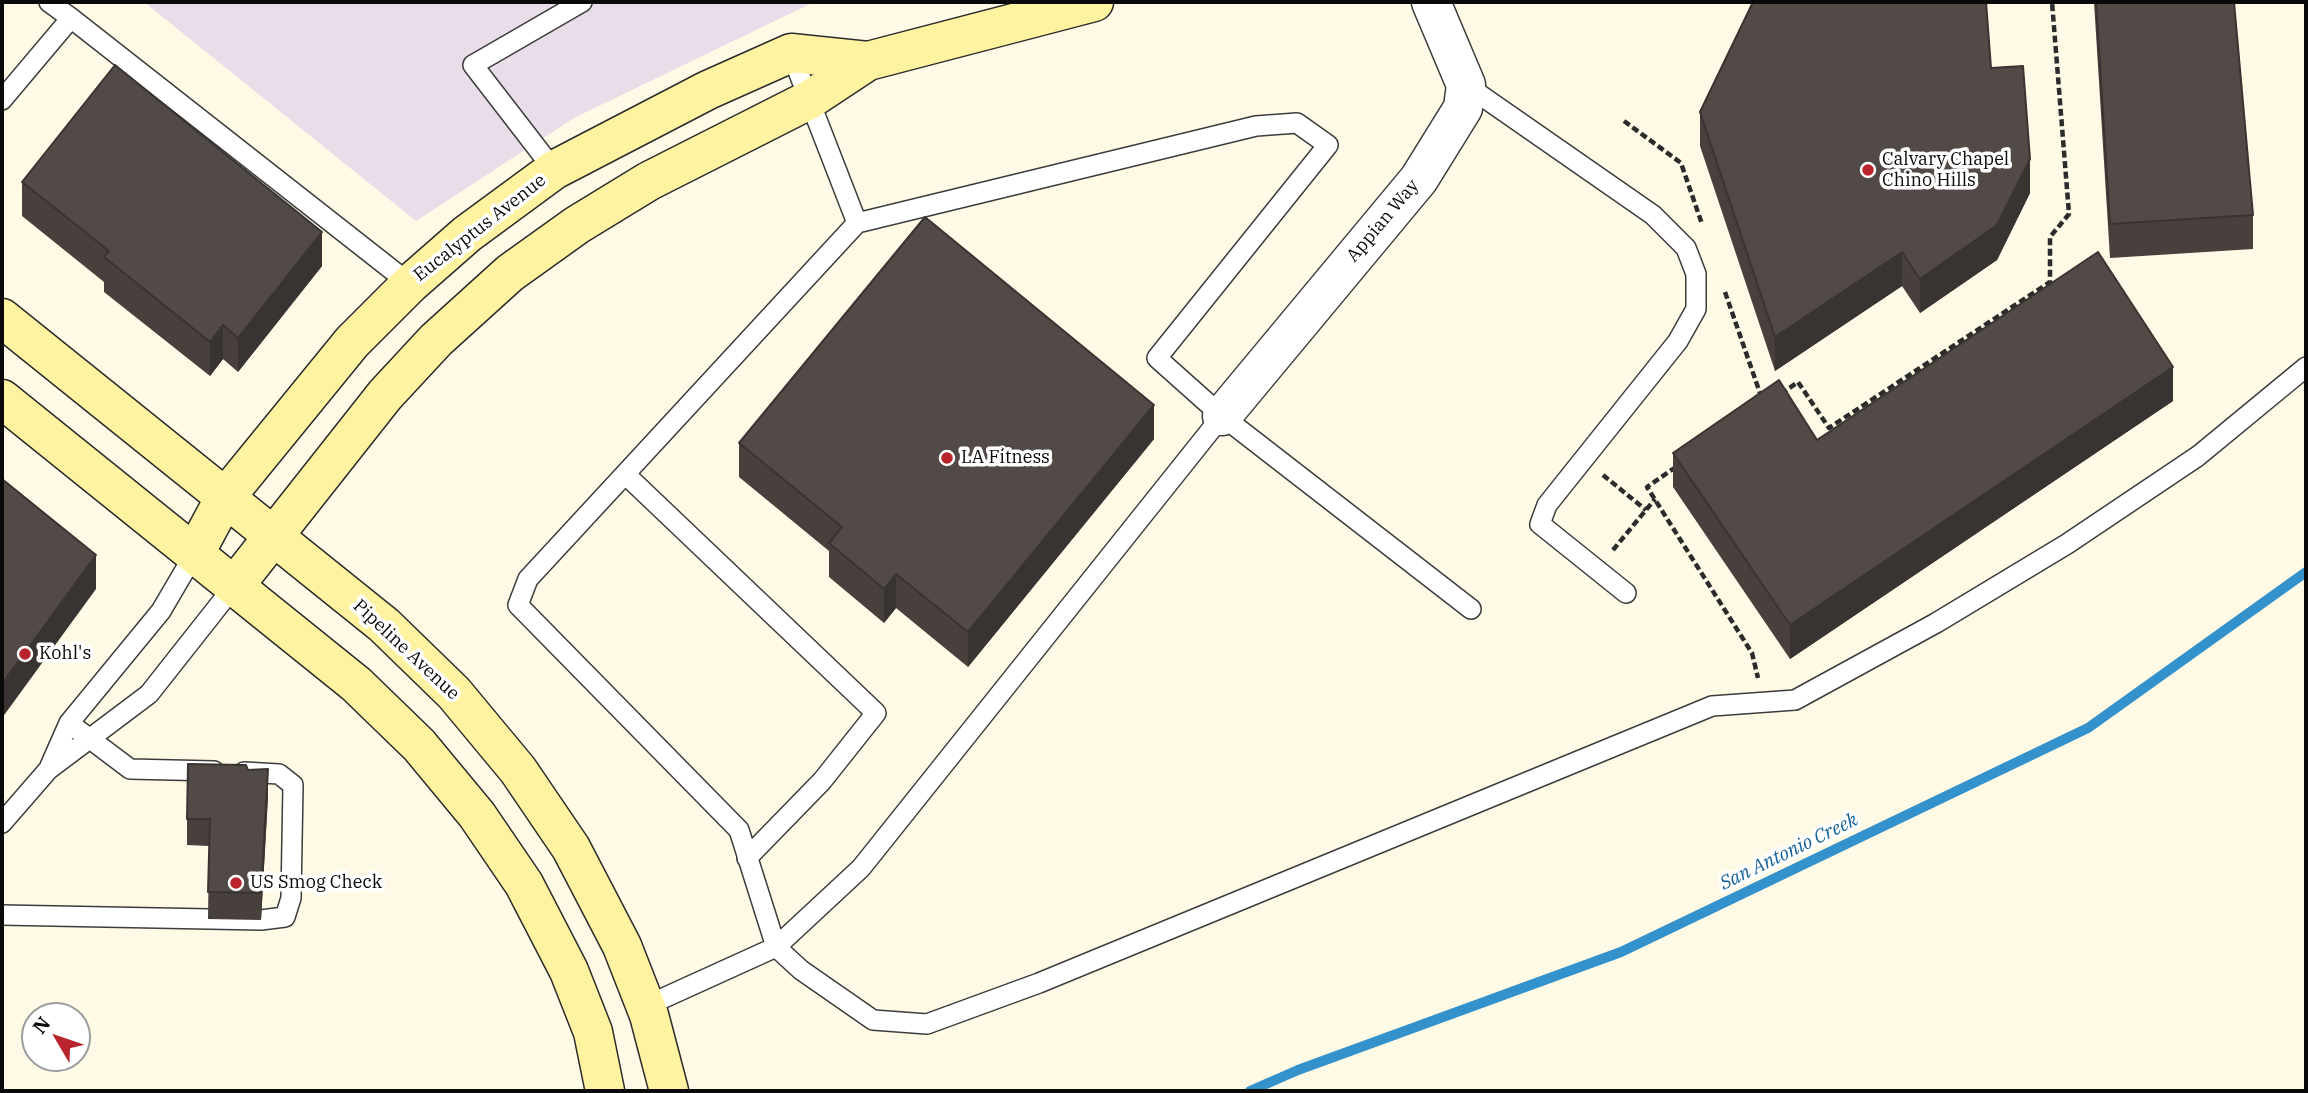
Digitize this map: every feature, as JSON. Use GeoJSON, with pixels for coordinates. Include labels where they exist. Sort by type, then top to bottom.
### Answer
{"type":"FeatureCollection","features":[{"type":"Feature","properties":{"kind":"main road"},"geometry":{"type":"LineString","coordinates":[[235,585],[385,395],[436,341],[510,273],[576,225],[649,181],[809,100],[867,61],[1094,2]]}},
{"type":"Feature","properties":{"kind":"main road","name":"Eucalyptus Avenue"},"geometry":{"type":"LineString","coordinates":[[195,553],[224,499],[352,342],[410,284],[467,234],[554,170],[708,90],[791,53]]}},
{"type":"Feature","properties":{"kind":"main road"},"geometry":{"type":"LineString","coordinates":[[791,53],[867,61]]}},
{"type":"Feature","properties":{"kind":"main road","name":"Pipeline Avenue"},"geometry":{"type":"LineString","coordinates":[[2,318],[384,625],[454,693],[518,770],[571,848],[622,946],[646,1006],[669,1091]]}},
{"type":"Feature","properties":{"kind":"main road"},"geometry":{"type":"LineString","coordinates":[[2,399],[356,684],[419,745],[477,815],[524,884],[569,971],[593,1032],[606,1091]]}},
{"type":"Feature","properties":{"kind":"street"},"geometry":{"type":"LineString","coordinates":[[1431,2],[1466,85]]}},
{"type":"Feature","properties":{"kind":"street","name":"Appian Way"},"geometry":{"type":"LineString","coordinates":[[1222,416],[1419,179],[1463,108],[1466,85]]}},
{"type":"Feature","properties":{"kind":"lane"},"geometry":{"type":"LineString","coordinates":[[50,2],[410,284]]}},
{"type":"Feature","properties":{"kind":"lane"},"geometry":{"type":"LineString","coordinates":[[554,170],[473,65],[582,2]]}},
{"type":"Feature","properties":{"kind":"lane"},"geometry":{"type":"LineString","coordinates":[[2,100],[71,18]]}},
{"type":"Feature","properties":{"kind":"lane"},"geometry":{"type":"LineString","coordinates":[[791,53],[857,223]]}},
{"type":"Feature","properties":{"kind":"lane"},"geometry":{"type":"LineString","coordinates":[[1466,85],[1653,215],[1686,248],[1696,274],[1696,309],[1678,341],[1548,505],[1540,524],[1626,593]]}},
{"type":"Feature","properties":{"kind":"lane"},"geometry":{"type":"LineString","coordinates":[[1471,609],[1222,416],[1157,358],[1328,145],[1297,123],[1256,126],[857,223],[528,579],[518,605],[739,830],[776,947],[801,970],[873,1020],[927,1024],[1039,983],[1712,706],[1795,700],[1936,623],[2067,544],[2198,456],[2306,367]]}},
{"type":"Feature","properties":{"kind":"lane"},"geometry":{"type":"LineString","coordinates":[[646,1006],[776,947],[861,868],[1222,416]]}},
{"type":"Feature","properties":{"kind":"lane"},"geometry":{"type":"LineString","coordinates":[[625,474],[876,713],[822,781],[747,858]]}},
{"type":"Feature","properties":{"kind":"lane"},"geometry":{"type":"LineString","coordinates":[[48,770],[69,723],[161,611],[195,553]]}},
{"type":"Feature","properties":{"kind":"lane"},"geometry":{"type":"LineString","coordinates":[[2,823],[48,770],[149,694],[235,585]]}},
{"type":"Feature","properties":{"kind":"lane"},"geometry":{"type":"LineString","coordinates":[[2,915],[267,920],[285,917],[291,898],[293,785],[279,774],[130,769],[69,723]]}},
{"type":"Feature","properties":{"kind":"path"},"geometry":{"type":"LineString","coordinates":[[1776,398],[1798,382],[1829,428],[2050,282],[2050,237],[2069,214],[2052,2]]}},
{"type":"Feature","properties":{"kind":"path"},"geometry":{"type":"LineString","coordinates":[[1584,459],[1646,510]]}},
{"type":"Feature","properties":{"kind":"path"},"geometry":{"type":"LineString","coordinates":[[1679,464],[1647,487],[1752,653],[1764,702]]}},
{"type":"Feature","properties":{"kind":"path"},"geometry":{"type":"LineString","coordinates":[[1597,569],[1655,499]]}},
{"type":"Feature","properties":{"kind":"shaded area"},"geometry":{"type":"Polygon","coordinates":[[[144,2],[814,2],[574,118],[416,221],[144,2]]]}},
{"type":"Feature","properties":{"kind":"building","name":"Calvary Chapel Chino Hills"},"geometry":{"type":"Polygon","coordinates":[[[1753,2],[1986,2],[1991,68],[2023,66],[2030,159],[1997,225],[1920,279],[1902,252],[1775,337],[1700,112],[1753,2]]]}},
{"type":"Feature","properties":{"kind":"building"},"geometry":{"type":"Polygon","coordinates":[[[2096,2],[2234,2],[2253,215],[2110,224],[2096,2]]]}},
{"type":"Feature","properties":{"kind":"building"},"geometry":{"type":"Polygon","coordinates":[[[115,65],[322,232],[238,338],[223,325],[210,342],[104,257],[109,251],[22,182],[115,65]]]}},
{"type":"Feature","properties":{"kind":"building","name":"LA Fitness"},"geometry":{"type":"Polygon","coordinates":[[[925,217],[1154,405],[968,632],[896,574],[884,589],[829,543],[842,527],[739,443],[925,217]]]}},
{"type":"Feature","properties":{"kind":"building"},"geometry":{"type":"Polygon","coordinates":[[[2098,252],[2173,367],[1790,625],[1673,453],[1779,380],[1817,440],[2098,252]]]}},
{"type":"Feature","properties":{"kind":"building","name":"Kohl's"},"geometry":{"type":"Polygon","coordinates":[[[2,479],[96,555],[2,684],[2,479]]]}},
{"type":"Feature","properties":{"kind":"building","name":"US Smog Check"},"geometry":{"type":"Polygon","coordinates":[[[188,764],[246,765],[248,770],[268,769],[261,893],[208,892],[210,819],[187,819],[188,764]]]}},
{"type":"Feature","properties":{"kind":"waterway","name":"San Antonio Creek"},"geometry":{"type":"LineString","coordinates":[[1250,1091],[1298,1070],[1621,952],[2088,728],[2306,572]]}},
{"type":"Feature","properties":{"kind":"place","name":"Calvary Chapel Chino Hills"},"geometry":{"type":"Point","coordinates":[1868,170]}},
{"type":"Feature","properties":{"kind":"place","name":"LA Fitness"},"geometry":{"type":"Point","coordinates":[947,458]}},
{"type":"Feature","properties":{"kind":"place","name":"Kohl's"},"geometry":{"type":"Point","coordinates":[25,654]}},
{"type":"Feature","properties":{"kind":"place","name":"US Smog Check"},"geometry":{"type":"Point","coordinates":[236,883]}}]}
